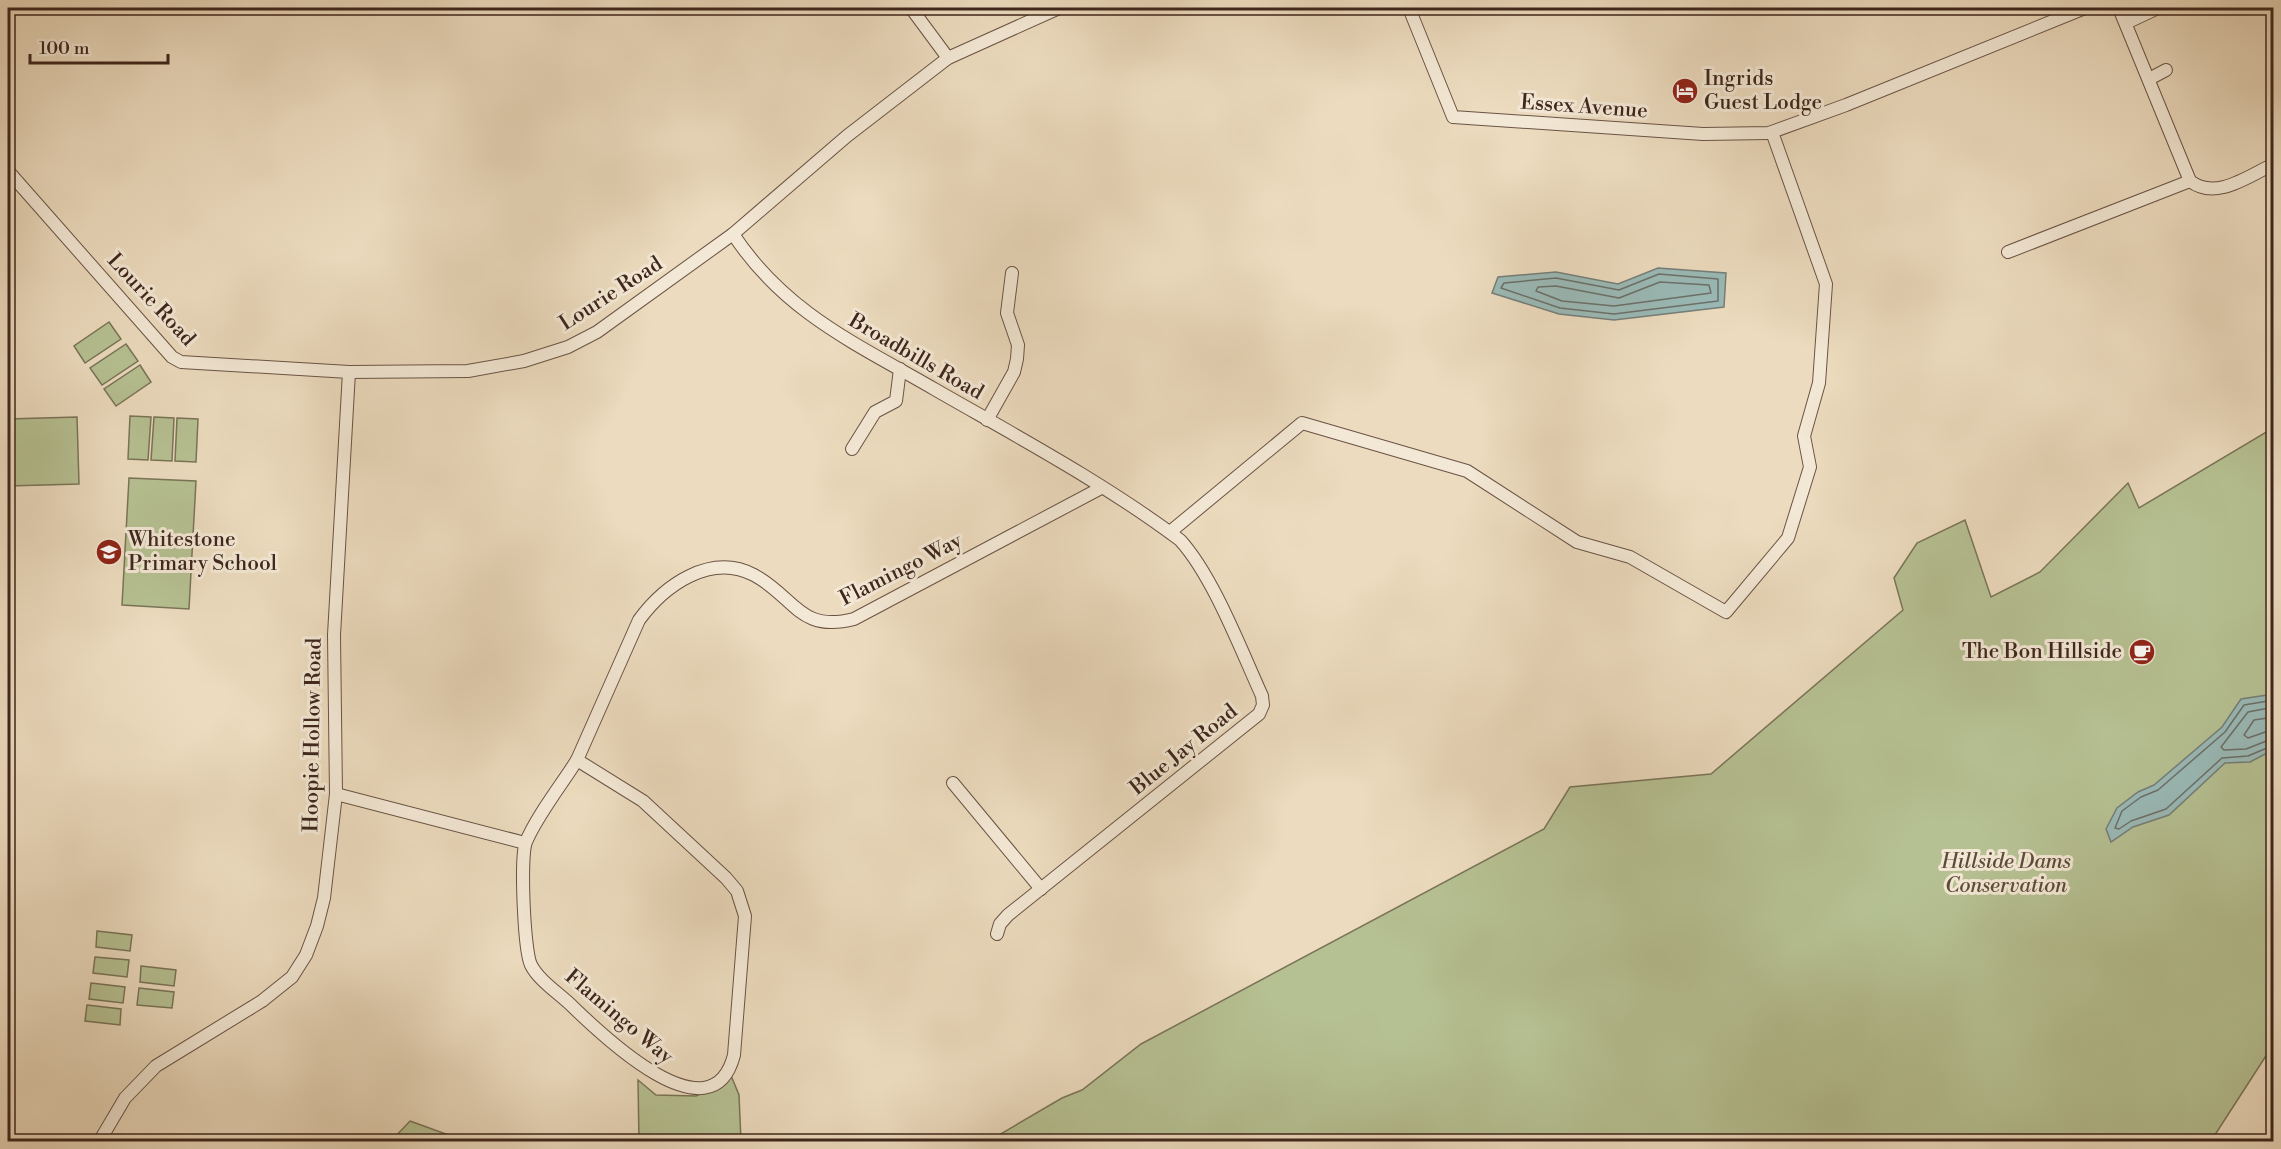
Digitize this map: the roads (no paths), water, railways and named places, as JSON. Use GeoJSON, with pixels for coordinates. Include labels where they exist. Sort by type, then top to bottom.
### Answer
{"type":"FeatureCollection","features":[{"type":"Feature","properties":{"kind":"street"},"geometry":{"type":"LineString","coordinates":[[911,8],[948,57]]}},
{"type":"Feature","properties":{"kind":"street","name":"Lourie Road"},"geometry":{"type":"LineString","coordinates":[[8,171],[177,360],[195,365],[349,372],[468,371],[548,354],[597,332],[733,234],[847,136],[948,57],[986,38],[1059,8]]}},
{"type":"Feature","properties":{"kind":"street","name":"Essex Avenue"},"geometry":{"type":"LineString","coordinates":[[1408,8],[1453,117],[1703,134],[1772,132],[1916,77],[2085,8]]}},
{"type":"Feature","properties":{"kind":"street"},"geometry":{"type":"LineString","coordinates":[[2119,8],[2190,181],[2201,188],[2217,189],[2274,164]]}},
{"type":"Feature","properties":{"kind":"street"},"geometry":{"type":"LineString","coordinates":[[2126,23],[2158,8]]}},
{"type":"Feature","properties":{"kind":"street"},"geometry":{"type":"LineString","coordinates":[[2149,79],[2166,70]]}},
{"type":"Feature","properties":{"kind":"street"},"geometry":{"type":"LineString","coordinates":[[1170,532],[1302,423],[1467,471],[1577,542],[1630,557],[1726,612],[1788,538],[1810,468],[1804,436],[1819,383],[1826,284],[1772,132]]}},
{"type":"Feature","properties":{"kind":"street"},"geometry":{"type":"LineString","coordinates":[[2008,252],[2190,181]]}},
{"type":"Feature","properties":{"kind":"street","name":"Broadbills Road"},"geometry":{"type":"LineString","coordinates":[[733,234],[748,257],[798,307],[830,330],[1101,488]]}},
{"type":"Feature","properties":{"kind":"street"},"geometry":{"type":"LineString","coordinates":[[987,420],[1014,372],[1017,358],[1018,345],[1007,313],[1012,273]]}},
{"type":"Feature","properties":{"kind":"street"},"geometry":{"type":"LineString","coordinates":[[852,449],[874,412],[896,401],[900,369]]}},
{"type":"Feature","properties":{"kind":"street","name":"Hoopie Hollow Road"},"geometry":{"type":"LineString","coordinates":[[99,1142],[125,1098],[156,1066],[261,1001],[286,982],[298,969],[317,926],[324,898],[336,794],[334,635],[349,372]]}},
{"type":"Feature","properties":{"kind":"street","name":"Blue Jay Road"},"geometry":{"type":"LineString","coordinates":[[997,934],[1000,924],[1008,915],[1262,710],[1262,696],[1216,598],[1189,549],[1170,532],[1101,488]]}},
{"type":"Feature","properties":{"kind":"street","name":"Flamingo Way"},"geometry":{"type":"LineString","coordinates":[[577,760],[643,801],[737,891],[745,916],[734,1055],[730,1069],[723,1078],[703,1087],[678,1086],[663,1080],[594,1027],[538,974],[528,958],[525,937],[525,843],[577,760],[639,620],[665,591],[694,573],[724,568],[755,576],[816,620],[826,624],[854,619],[1101,488]]}},
{"type":"Feature","properties":{"kind":"street"},"geometry":{"type":"LineString","coordinates":[[953,783],[1041,889]]}},
{"type":"Feature","properties":{"kind":"street"},"geometry":{"type":"LineString","coordinates":[[336,794],[525,843]]}},
{"type":"Feature","properties":{"kind":"water"},"geometry":{"type":"Polygon","coordinates":[[[1658,268],[1726,273],[1724,307],[1614,320],[1559,314],[1492,293],[1498,277],[1556,272],[1618,284],[1658,268]]]}},
{"type":"Feature","properties":{"kind":"water"},"geometry":{"type":"Polygon","coordinates":[[[2273,687],[2273,750],[2250,762],[2225,763],[2169,815],[2133,827],[2111,842],[2106,829],[2117,808],[2138,792],[2154,785],[2222,727],[2241,699],[2267,695],[2273,687]]]}},
{"type":"Feature","properties":{"kind":"place","name":"Ingrids Guest Lodge"},"geometry":{"type":"Point","coordinates":[1685,91]}},
{"type":"Feature","properties":{"kind":"place","name":"Whitestone Primary School"},"geometry":{"type":"Point","coordinates":[109,552]}},
{"type":"Feature","properties":{"kind":"place","name":"The Bon Hillside"},"geometry":{"type":"Point","coordinates":[2142,652]}},
{"type":"Feature","properties":{"kind":"park label","name":"Hillside Dams Conservation"},"geometry":{"type":"Point","coordinates":[2006,874]}}]}
